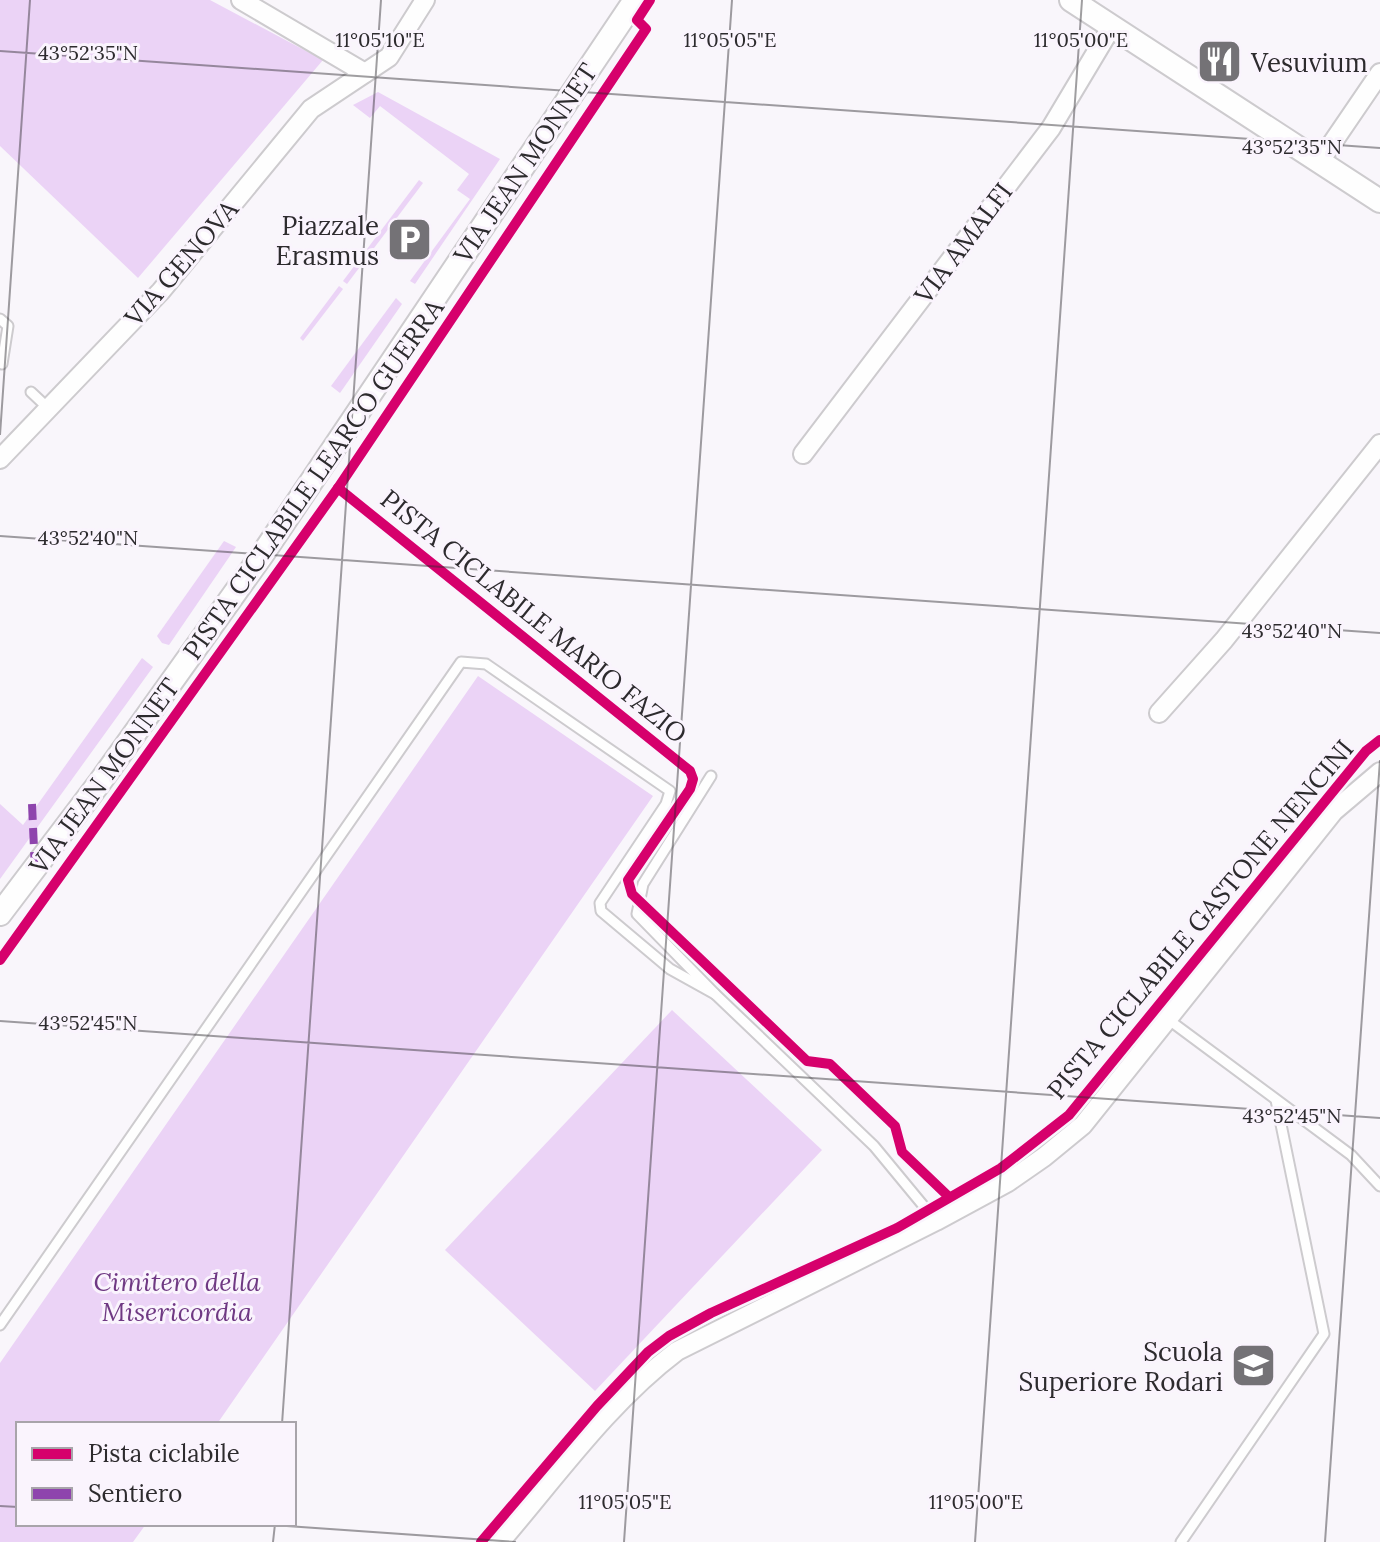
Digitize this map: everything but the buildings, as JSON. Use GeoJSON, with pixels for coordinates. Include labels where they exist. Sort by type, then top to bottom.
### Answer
{"type":"FeatureCollection","features":[{"type":"Feature","properties":{"kind":"street"},"geometry":{"type":"LineString","coordinates":[[241,0],[365,73]]}},
{"type":"Feature","properties":{"kind":"street","name":"VIA GENOVA"},"geometry":{"type":"LineString","coordinates":[[0,459],[161,291],[311,109],[389,57],[425,0]]}},
{"type":"Feature","properties":{"kind":"street","name":"VIA JEAN MONNET"},"geometry":{"type":"LineString","coordinates":[[0,914],[81,808],[262,555],[635,0]]}},
{"type":"Feature","properties":{"kind":"street"},"geometry":{"type":"LineString","coordinates":[[1071,0],[1380,201]]}},
{"type":"Feature","properties":{"kind":"street","name":"VIA AMALFI"},"geometry":{"type":"LineString","coordinates":[[803,454],[1051,128],[1112,26]]}},
{"type":"Feature","properties":{"kind":"street"},"geometry":{"type":"LineString","coordinates":[[1320,161],[1380,73]]}},
{"type":"Feature","properties":{"kind":"street"},"geometry":{"type":"LineString","coordinates":[[1159,713],[1224,640],[1380,444]]}},
{"type":"Feature","properties":{"kind":"street"},"geometry":{"type":"LineString","coordinates":[[500,1542],[617,1405],[649,1372],[677,1351],[1008,1182],[1083,1125],[1334,811],[1380,772]]}},
{"type":"Feature","properties":{"kind":"lane"},"geometry":{"type":"LineString","coordinates":[[0,319],[8,326],[2,364]]}},
{"type":"Feature","properties":{"kind":"lane"},"geometry":{"type":"LineString","coordinates":[[31,392],[48,408]]}},
{"type":"Feature","properties":{"kind":"lane"},"geometry":{"type":"LineString","coordinates":[[0,1325],[461,662],[486,664],[670,791],[666,804],[600,903],[601,911],[670,969],[715,994]]}},
{"type":"Feature","properties":{"kind":"lane"},"geometry":{"type":"LineString","coordinates":[[711,776],[648,876],[636,908],[642,922],[874,1146],[936,1221]]}},
{"type":"Feature","properties":{"kind":"lane"},"geometry":{"type":"LineString","coordinates":[[1169,1020],[1351,1155],[1380,1186]]}},
{"type":"Feature","properties":{"kind":"lane"},"geometry":{"type":"LineString","coordinates":[[1181,1542],[1324,1334],[1276,1100]]}},
{"type":"Feature","properties":{"kind":"green space"},"geometry":{"type":"Polygon","coordinates":[[[0,0],[210,0],[323,60],[138,278],[0,146],[0,0]]]}},
{"type":"Feature","properties":{"kind":"green space"},"geometry":{"type":"Polygon","coordinates":[[[378,92],[500,159],[415,284],[410,281],[470,199],[457,190],[469,174],[380,106],[370,118],[353,105],[378,92]]]}},
{"type":"Feature","properties":{"kind":"green space"},"geometry":{"type":"Polygon","coordinates":[[[419,180],[423,183],[347,284],[343,281],[419,180]]]}},
{"type":"Feature","properties":{"kind":"green space"},"geometry":{"type":"Polygon","coordinates":[[[339,286],[343,289],[303,341],[300,338],[339,286]]]}},
{"type":"Feature","properties":{"kind":"green space"},"geometry":{"type":"Polygon","coordinates":[[[396,298],[402,304],[340,393],[331,386],[396,298]]]}},
{"type":"Feature","properties":{"kind":"green space"},"geometry":{"type":"Polygon","coordinates":[[[224,541],[236,547],[169,645],[162,643],[157,636],[224,541]]]}},
{"type":"Feature","properties":{"kind":"green space"},"geometry":{"type":"Polygon","coordinates":[[[142,658],[153,667],[0,879],[0,804],[23,825],[142,658]]]}},
{"type":"Feature","properties":{"kind":"green space","name":"Cimitero della Misericordia"},"geometry":{"type":"Polygon","coordinates":[[[478,676],[653,796],[218,1422],[16,1422],[16,1526],[145,1526],[133,1542],[0,1542],[0,1363],[478,676]]]}},
{"type":"Feature","properties":{"kind":"green space"},"geometry":{"type":"Polygon","coordinates":[[[672,1010],[822,1150],[595,1391],[445,1250],[672,1010]]]}},
{"type":"Feature","properties":{"kind":"marked path"},"geometry":{"type":"LineString","coordinates":[[32,804],[35,871]]}},
{"type":"Feature","properties":{"kind":"cycle path","name":"PISTA CICLABILE LEARCO GUERRA"},"geometry":{"type":"LineString","coordinates":[[0,960],[338,488],[646,29],[637,20],[650,0]]}},
{"type":"Feature","properties":{"kind":"cycle path","name":"PISTA CICLABILE LEARCO GUERRA"},"geometry":{"type":"LineString","coordinates":[[338,488],[690,771],[693,779],[690,789],[628,880],[632,894],[807,1061],[830,1064],[895,1126],[902,1152],[948,1196]]}},
{"type":"Feature","properties":{"kind":"cycle path","name":"PISTA CICLABILE GASTONE NENCINI"},"geometry":{"type":"LineString","coordinates":[[481,1542],[597,1406],[648,1352],[669,1336],[711,1313],[897,1228],[1001,1168],[1069,1115],[1366,751],[1380,740]]}},
{"type":"Feature","properties":{"kind":"place","name":"Vesuvium"},"geometry":{"type":"Point","coordinates":[1220,62]}},
{"type":"Feature","properties":{"kind":"place","name":"Piazzale Erasmus"},"geometry":{"type":"Point","coordinates":[410,240]}},
{"type":"Feature","properties":{"kind":"place","name":"Scuola Superiore Rodari"},"geometry":{"type":"Point","coordinates":[1254,1366]}}]}
